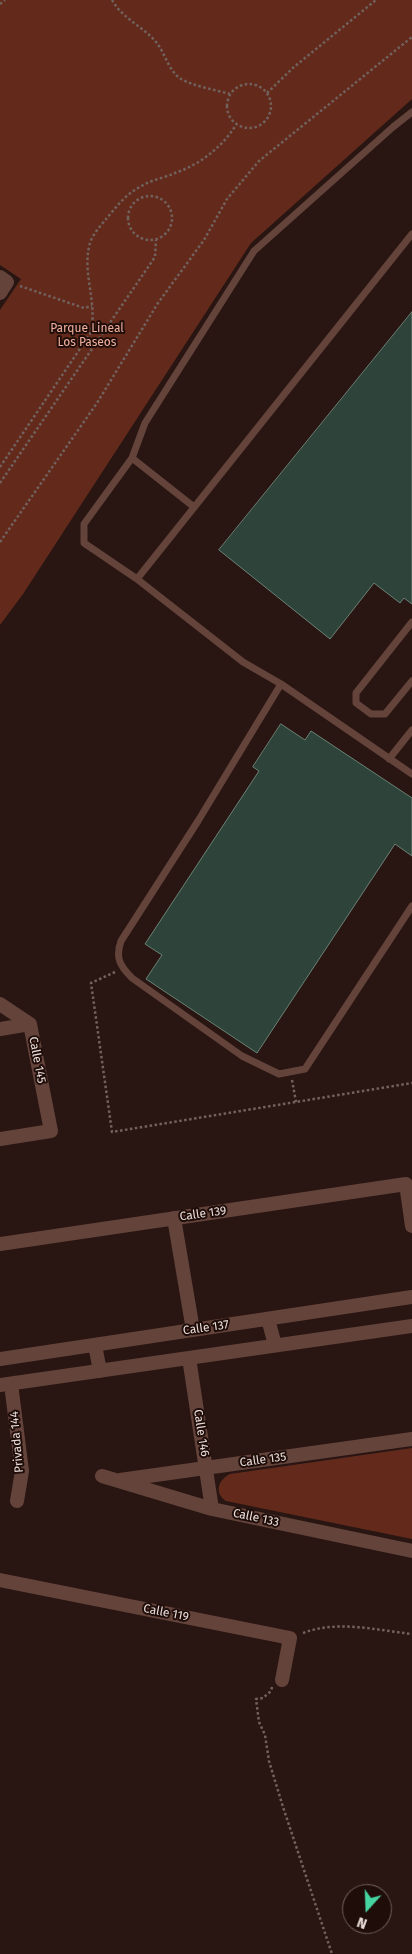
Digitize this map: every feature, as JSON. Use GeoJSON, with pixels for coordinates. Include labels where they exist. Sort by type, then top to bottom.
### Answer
{"type":"FeatureCollection","features":[{"type":"Feature","properties":{"kind":"street","name":"Calle 145"},"geometry":{"type":"LineString","coordinates":[[0,1004],[30,1024],[51,1132],[0,1139]]}},
{"type":"Feature","properties":{"kind":"street"},"geometry":{"type":"LineString","coordinates":[[0,1029],[30,1024]]}},
{"type":"Feature","properties":{"kind":"street","name":"Calle 139"},"geometry":{"type":"LineString","coordinates":[[0,1244],[406,1184],[412,1226]]}},
{"type":"Feature","properties":{"kind":"street"},"geometry":{"type":"LineString","coordinates":[[174,1218],[193,1330]]}},
{"type":"Feature","properties":{"kind":"street","name":"Calle 137"},"geometry":{"type":"LineString","coordinates":[[0,1359],[412,1297]]}},
{"type":"Feature","properties":{"kind":"street"},"geometry":{"type":"LineString","coordinates":[[268,1319],[274,1346]]}},
{"type":"Feature","properties":{"kind":"street"},"geometry":{"type":"LineString","coordinates":[[5,1384],[412,1326]]}},
{"type":"Feature","properties":{"kind":"street"},"geometry":{"type":"LineString","coordinates":[[95,1345],[100,1371]]}},
{"type":"Feature","properties":{"kind":"street","name":"Calle 146"},"geometry":{"type":"LineString","coordinates":[[189,1358],[212,1509]]}},
{"type":"Feature","properties":{"kind":"street","name":"Privada 144"},"geometry":{"type":"LineString","coordinates":[[5,1384],[22,1471],[17,1501]]}},
{"type":"Feature","properties":{"kind":"street","name":"Calle 135"},"geometry":{"type":"LineString","coordinates":[[108,1478],[207,1468],[412,1439]]}},
{"type":"Feature","properties":{"kind":"street","name":"Calle 133"},"geometry":{"type":"LineString","coordinates":[[108,1478],[212,1509],[412,1551]]}},
{"type":"Feature","properties":{"kind":"street","name":"Calle 119"},"geometry":{"type":"LineString","coordinates":[[0,1580],[290,1638]]}},
{"type":"Feature","properties":{"kind":"street"},"geometry":{"type":"LineString","coordinates":[[282,1680],[290,1638]]}},
{"type":"Feature","properties":{"kind":"lane"},"geometry":{"type":"LineString","coordinates":[[412,112],[254,251],[145,423],[132,458],[84,524],[84,544],[137,579],[243,662],[281,684],[412,774]]}},
{"type":"Feature","properties":{"kind":"lane"},"geometry":{"type":"LineString","coordinates":[[137,579],[412,234]]}},
{"type":"Feature","properties":{"kind":"lane"},"geometry":{"type":"LineString","coordinates":[[132,458],[194,507]]}},
{"type":"Feature","properties":{"kind":"lane"},"geometry":{"type":"LineString","coordinates":[[412,622],[356,692],[356,704],[371,714],[385,714],[412,681]]}},
{"type":"Feature","properties":{"kind":"lane"},"geometry":{"type":"LineString","coordinates":[[281,684],[198,821],[121,941],[118,959],[122,968],[132,978],[242,1056],[279,1074],[291,1072],[305,1069],[412,906]]}},
{"type":"Feature","properties":{"kind":"lane"},"geometry":{"type":"LineString","coordinates":[[389,759],[412,730]]}},
{"type":"Feature","properties":{"kind":"path"},"geometry":{"type":"LineString","coordinates":[[0,4],[5,0]]}},
{"type":"Feature","properties":{"kind":"path"},"geometry":{"type":"LineString","coordinates":[[112,0],[125,16],[150,35],[160,46],[171,67],[181,79],[230,94]]}},
{"type":"Feature","properties":{"kind":"path"},"geometry":{"type":"LineString","coordinates":[[267,93],[294,67],[376,0]]}},
{"type":"Feature","properties":{"kind":"path"},"geometry":{"type":"LineString","coordinates":[[0,542],[97,403],[158,303],[204,240],[227,199],[259,160],[412,37]]}},
{"type":"Feature","properties":{"kind":"path"},"geometry":{"type":"LineString","coordinates":[[256,84],[267,93],[271,108],[269,115],[265,121],[251,128],[236,124],[227,113],[226,106],[230,94],[236,88],[256,84]]}},
{"type":"Feature","properties":{"kind":"path"},"geometry":{"type":"LineString","coordinates":[[0,467],[86,341],[92,325],[88,255],[90,243],[104,221],[123,199],[140,186],[177,173],[208,157],[217,149],[236,124]]}},
{"type":"Feature","properties":{"kind":"path"},"geometry":{"type":"LineString","coordinates":[[145,196],[160,198],[170,208],[172,215],[170,228],[166,234],[156,240],[138,238],[128,226],[128,210],[132,204],[145,196]]}},
{"type":"Feature","properties":{"kind":"path"},"geometry":{"type":"LineString","coordinates":[[0,483],[155,257],[156,240]]}},
{"type":"Feature","properties":{"kind":"path"},"geometry":{"type":"LineString","coordinates":[[2,284],[84,308],[92,306]]}},
{"type":"Feature","properties":{"kind":"path"},"geometry":{"type":"LineString","coordinates":[[122,968],[91,983],[112,1132],[412,1083]]}},
{"type":"Feature","properties":{"kind":"path"},"geometry":{"type":"LineString","coordinates":[[291,1072],[296,1102]]}},
{"type":"Feature","properties":{"kind":"path"},"geometry":{"type":"LineString","coordinates":[[290,1638],[314,1629],[336,1626],[412,1634]]}},
{"type":"Feature","properties":{"kind":"path"},"geometry":{"type":"LineString","coordinates":[[282,1680],[274,1680],[271,1691],[263,1698],[256,1699],[259,1722],[265,1734],[269,1761],[283,1807],[332,1954]]}},
{"type":"Feature","properties":{"kind":"green space","name":"Parque Lineal Los Paseos"},"geometry":{"type":"Polygon","coordinates":[[[0,0],[412,0],[412,99],[251,243],[23,594],[0,625],[0,310],[21,279],[0,265],[0,0]]]}},
{"type":"Feature","properties":{"kind":"green space"},"geometry":{"type":"Polygon","coordinates":[[[412,1448],[412,1539],[226,1501],[222,1498],[219,1491],[220,1483],[230,1474],[412,1448]]]}},
{"type":"Feature","properties":{"kind":"building"},"geometry":{"type":"Polygon","coordinates":[[[412,312],[412,604],[404,598],[400,603],[374,583],[330,639],[219,550],[412,312]]]}},
{"type":"Feature","properties":{"kind":"building"},"geometry":{"type":"Polygon","coordinates":[[[281,724],[305,740],[311,731],[412,798],[412,856],[395,844],[257,1053],[146,979],[162,955],[145,944],[259,771],[253,767],[281,724]]]}}]}
